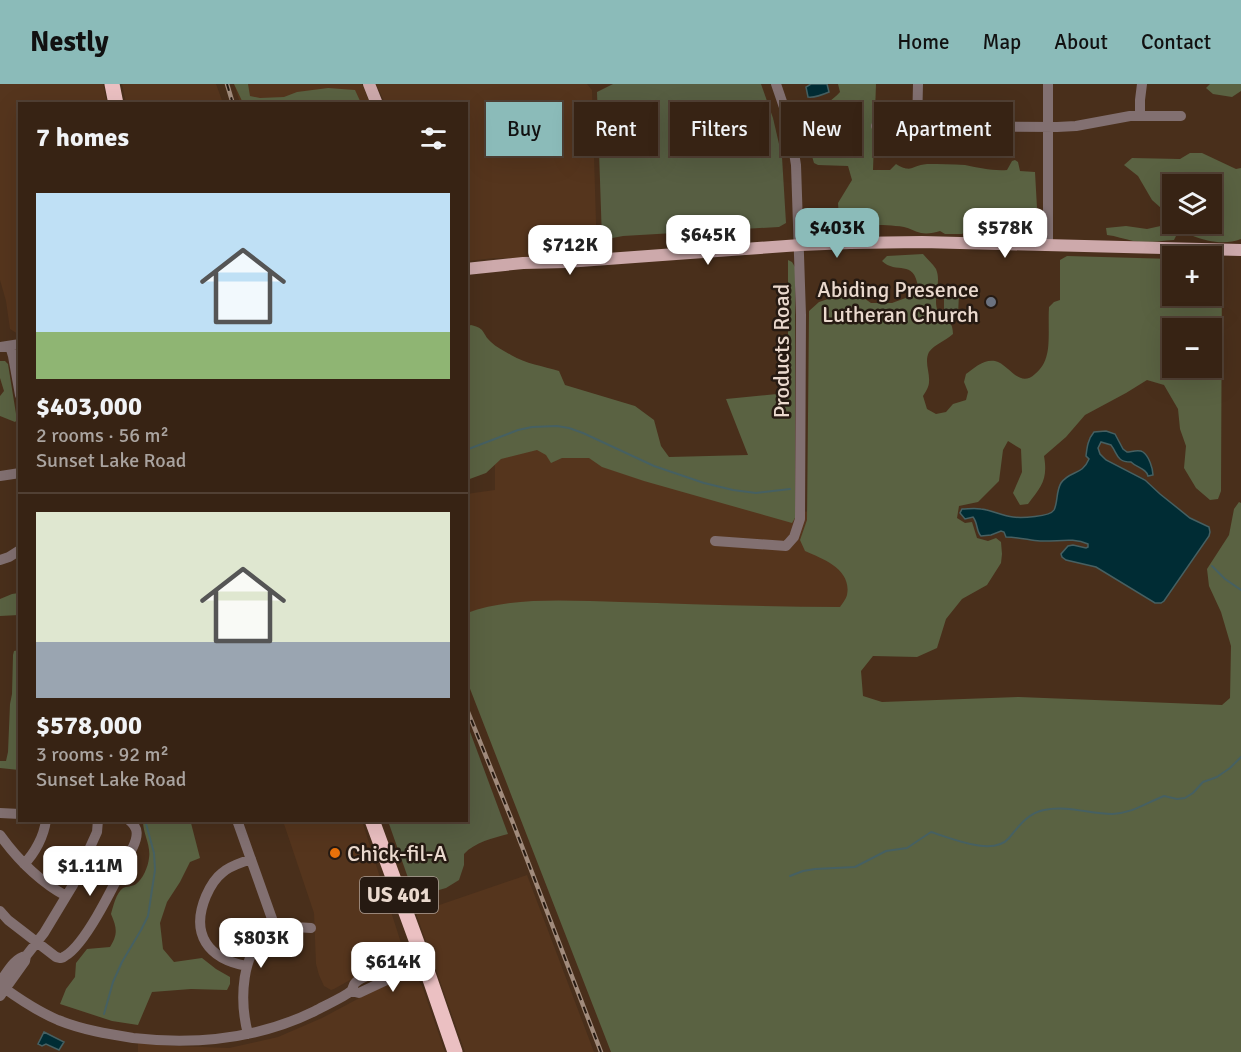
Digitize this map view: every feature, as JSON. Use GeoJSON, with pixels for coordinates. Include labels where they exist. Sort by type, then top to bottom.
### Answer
{"type":"FeatureCollection","features":[{"type":"Feature","properties":{"kind":"highway"},"geometry":{"type":"LineString","coordinates":[[112,84],[116,102]]}},
{"type":"Feature","properties":{"kind":"highway","name":"US 401"},"geometry":{"type":"LineString","coordinates":[[373,822],[455,1052]]}},
{"type":"Feature","properties":{"kind":"main road"},"geometry":{"type":"LineString","coordinates":[[369,84],[376,102]]}},
{"type":"Feature","properties":{"kind":"main road"},"geometry":{"type":"LineString","coordinates":[[468,268],[800,245],[912,242],[1241,250]]}},
{"type":"Feature","properties":{"kind":"street","name":"Products Road"},"geometry":{"type":"LineString","coordinates":[[715,541],[786,546],[794,537],[800,519],[801,315],[796,165],[788,117],[776,84]]}},
{"type":"Feature","properties":{"kind":"street"},"geometry":{"type":"LineString","coordinates":[[918,84],[918,102]]}},
{"type":"Feature","properties":{"kind":"street"},"geometry":{"type":"LineString","coordinates":[[1048,84],[1048,245]]}},
{"type":"Feature","properties":{"kind":"street"},"geometry":{"type":"LineString","coordinates":[[1140,116],[1142,84]]}},
{"type":"Feature","properties":{"kind":"street"},"geometry":{"type":"LineString","coordinates":[[1013,127],[1076,126],[1121,117],[1181,116]]}},
{"type":"Feature","properties":{"kind":"street"},"geometry":{"type":"LineString","coordinates":[[10,346],[18,382]]}},
{"type":"Feature","properties":{"kind":"street"},"geometry":{"type":"LineString","coordinates":[[0,476],[18,473]]}},
{"type":"Feature","properties":{"kind":"street"},"geometry":{"type":"LineString","coordinates":[[0,560],[18,551]]}},
{"type":"Feature","properties":{"kind":"street"},"geometry":{"type":"LineString","coordinates":[[0,813],[18,814]]}},
{"type":"Feature","properties":{"kind":"street"},"geometry":{"type":"LineString","coordinates":[[24,864],[33,854],[45,829],[46,822]]}},
{"type":"Feature","properties":{"kind":"street"},"geometry":{"type":"LineString","coordinates":[[98,822],[97,832],[73,885],[26,956],[25,961],[1,988],[50,1016],[72,1025],[104,1033],[147,1039],[207,1040],[248,1034],[274,1028],[315,1011],[351,991],[359,993],[412,971],[423,959]]}},
{"type":"Feature","properties":{"kind":"street"},"geometry":{"type":"LineString","coordinates":[[0,911],[36,942],[56,957],[62,958],[74,949],[95,919],[136,840],[136,827],[131,822]]}},
{"type":"Feature","properties":{"kind":"street"},"geometry":{"type":"LineString","coordinates":[[238,822],[276,930]]}},
{"type":"Feature","properties":{"kind":"street"},"geometry":{"type":"LineString","coordinates":[[0,835],[24,864],[44,882],[66,896]]}},
{"type":"Feature","properties":{"kind":"street"},"geometry":{"type":"LineString","coordinates":[[247,966],[228,962],[215,954],[203,937],[200,921],[202,905],[216,879],[223,871],[251,859]]}},
{"type":"Feature","properties":{"kind":"street"},"geometry":{"type":"LineString","coordinates":[[248,1034],[244,1010],[247,966],[250,957],[259,942],[276,930],[311,928]]}},
{"type":"Feature","properties":{"kind":"shaded area"},"geometry":{"type":"Polygon","coordinates":[[[0,84],[103,84],[107,102],[18,102],[18,334],[10,329],[0,280],[0,84]]]}},
{"type":"Feature","properties":{"kind":"shaded area"},"geometry":{"type":"Polygon","coordinates":[[[122,84],[216,84],[223,102],[126,102],[122,84]]]}},
{"type":"Feature","properties":{"kind":"shaded area"},"geometry":{"type":"Polygon","coordinates":[[[234,84],[362,84],[370,102],[240,102],[234,84]]]}},
{"type":"Feature","properties":{"kind":"shaded area"},"geometry":{"type":"Polygon","coordinates":[[[376,84],[587,84],[592,90],[592,102],[574,102],[574,156],[594,156],[597,255],[468,261],[468,102],[385,102],[376,84]]]}},
{"type":"Feature","properties":{"kind":"shaded area"},"geometry":{"type":"Polygon","coordinates":[[[570,437],[791,510],[812,512],[875,617],[468,619],[468,494],[495,490],[495,450],[570,437]]]}},
{"type":"Feature","properties":{"kind":"shaded area"},"geometry":{"type":"Polygon","coordinates":[[[283,822],[362,822],[404,951],[402,956],[331,990],[324,986],[316,964],[314,913],[283,822]]]}},
{"type":"Feature","properties":{"kind":"shaded area"},"geometry":{"type":"Polygon","coordinates":[[[527,875],[594,1052],[465,1052],[416,913],[527,875]]]}},
{"type":"Feature","properties":{"kind":"shaded area"},"geometry":{"type":"Polygon","coordinates":[[[411,977],[419,981],[422,986],[445,1052],[138,1052],[138,1043],[229,1048],[278,1037],[322,1018],[380,987],[411,977]]]}},
{"type":"Feature","properties":{"kind":"green space"},"geometry":{"type":"Polygon","coordinates":[[[234,84],[248,84],[250,96],[260,98],[284,97],[297,92],[328,88],[355,90],[361,102],[243,102],[234,84]]]}},
{"type":"Feature","properties":{"kind":"green space"},"geometry":{"type":"Polygon","coordinates":[[[613,84],[761,84],[767,102],[670,102],[670,156],[769,156],[769,107],[782,157],[786,223],[779,227],[623,236],[602,240],[599,156],[658,156],[658,102],[597,102],[597,92],[613,84]]]}},
{"type":"Feature","properties":{"kind":"green space"},"geometry":{"type":"Polygon","coordinates":[[[838,84],[876,84],[873,170],[890,170],[896,164],[909,169],[927,164],[965,165],[991,170],[1007,170],[1015,160],[1018,162],[1020,171],[1035,172],[1037,208],[1028,214],[1025,232],[1016,234],[1006,231],[988,232],[982,229],[968,230],[962,234],[945,234],[940,231],[923,233],[904,227],[862,224],[839,218],[838,203],[852,180],[848,166],[818,165],[814,163],[812,156],[862,156],[862,102],[829,102],[840,92],[838,84]]]}},
{"type":"Feature","properties":{"kind":"green space"},"geometry":{"type":"Polygon","coordinates":[[[1210,84],[1241,84],[1241,91],[1232,97],[1213,94],[1206,88],[1210,84]]]}},
{"type":"Feature","properties":{"kind":"green space"},"geometry":{"type":"Polygon","coordinates":[[[1190,153],[1202,153],[1236,169],[1241,168],[1241,239],[1217,242],[1193,236],[1193,234],[1222,234],[1222,174],[1162,174],[1161,208],[1152,200],[1138,176],[1124,165],[1132,158],[1180,159],[1190,153]]]}},
{"type":"Feature","properties":{"kind":"green space"},"geometry":{"type":"Polygon","coordinates":[[[1126,226],[1147,229],[1162,226],[1162,234],[1177,234],[1174,240],[1133,241],[1107,235],[1106,228],[1126,226]]]}},
{"type":"Feature","properties":{"kind":"green space"},"geometry":{"type":"Polygon","coordinates":[[[923,254],[938,274],[936,307],[940,315],[950,322],[953,334],[934,347],[928,356],[929,384],[923,396],[927,409],[936,414],[946,412],[953,404],[966,400],[968,392],[964,382],[966,374],[983,363],[995,361],[1024,379],[1039,370],[1048,349],[1049,307],[1060,300],[1060,260],[1067,256],[1162,259],[1162,306],[1222,306],[1222,318],[1162,318],[1162,378],[1222,378],[1221,491],[1218,499],[1210,500],[1196,488],[1184,468],[1186,446],[1180,429],[1178,409],[1164,385],[1147,380],[1085,415],[1066,437],[1044,456],[1043,482],[1028,504],[1020,505],[1013,493],[1022,472],[1021,449],[1008,441],[1003,450],[999,481],[978,502],[959,506],[957,518],[965,523],[972,522],[977,538],[988,541],[996,538],[1001,542],[1001,563],[987,585],[962,599],[946,619],[937,648],[917,657],[873,656],[861,671],[863,696],[882,702],[1019,697],[1222,705],[1230,698],[1231,646],[1221,612],[1209,586],[1207,569],[1229,535],[1234,509],[1239,502],[1241,503],[1241,1052],[611,1052],[468,684],[468,613],[504,604],[543,601],[840,607],[847,595],[847,586],[841,572],[805,551],[800,540],[807,520],[809,311],[819,302],[837,296],[858,294],[871,303],[892,303],[911,296],[918,287],[913,273],[904,268],[887,265],[882,261],[887,256],[923,254]]]}},
{"type":"Feature","properties":{"kind":"green space"},"geometry":{"type":"Polygon","coordinates":[[[788,260],[795,267],[795,518],[792,523],[644,481],[602,467],[589,458],[562,458],[551,463],[546,455],[537,450],[501,459],[486,473],[468,480],[468,326],[471,325],[482,330],[493,344],[517,358],[559,371],[565,385],[635,406],[654,420],[661,446],[669,457],[748,455],[726,399],[777,394],[788,390],[788,260]]]}},
{"type":"Feature","properties":{"kind":"green space"},"geometry":{"type":"Polygon","coordinates":[[[944,294],[959,294],[958,315],[944,314],[944,294]]]}},
{"type":"Feature","properties":{"kind":"green space"},"geometry":{"type":"Polygon","coordinates":[[[0,361],[8,364],[17,420],[15,422],[0,416],[0,396],[4,391],[0,378],[0,361]]]}},
{"type":"Feature","properties":{"kind":"green space"},"geometry":{"type":"Polygon","coordinates":[[[18,593],[18,615],[0,616],[0,599],[18,593]]]}},
{"type":"Feature","properties":{"kind":"green space"},"geometry":{"type":"Polygon","coordinates":[[[18,650],[18,770],[0,768],[0,761],[6,761],[8,752],[14,651],[18,650]]]}},
{"type":"Feature","properties":{"kind":"green space"},"geometry":{"type":"Polygon","coordinates":[[[468,729],[508,834],[485,841],[468,850],[464,854],[464,865],[459,880],[446,888],[432,892],[419,909],[388,822],[468,822],[468,729]]]}},
{"type":"Feature","properties":{"kind":"green space"},"geometry":{"type":"Polygon","coordinates":[[[143,822],[191,822],[200,858],[190,862],[167,902],[160,923],[163,949],[174,962],[202,958],[230,977],[230,984],[227,990],[191,989],[152,992],[138,1025],[112,1021],[60,1004],[66,989],[75,977],[76,963],[87,949],[110,947],[115,935],[111,914],[117,897],[123,888],[136,884],[145,873],[149,853],[143,822]]]}},
{"type":"Feature","properties":{"kind":"water"},"geometry":{"type":"Polygon","coordinates":[[[811,84],[827,84],[829,92],[816,97],[808,97],[806,87],[811,84]]]}},
{"type":"Feature","properties":{"kind":"water"},"geometry":{"type":"Polygon","coordinates":[[[1106,431],[1115,434],[1127,452],[1143,452],[1150,463],[1153,475],[1148,476],[1145,471],[1131,462],[1123,461],[1111,445],[1101,442],[1098,448],[1106,460],[1145,480],[1190,518],[1209,527],[1209,536],[1161,603],[1155,603],[1096,567],[1062,557],[1061,554],[1068,546],[1086,548],[1088,544],[1077,541],[1040,541],[1006,537],[1001,531],[981,536],[973,517],[965,519],[960,513],[962,509],[978,509],[1022,517],[1041,516],[1051,512],[1054,510],[1061,483],[1068,476],[1083,468],[1089,459],[1086,453],[1094,432],[1106,431]]]}},
{"type":"Feature","properties":{"kind":"water"},"geometry":{"type":"Polygon","coordinates":[[[44,1032],[64,1042],[59,1050],[46,1044],[42,1046],[38,1044],[44,1032]]]}},
{"type":"Feature","properties":{"kind":"waterway"},"geometry":{"type":"LineString","coordinates":[[468,449],[518,430],[557,426],[583,433],[654,466],[704,483],[756,493],[790,489]]}},
{"type":"Feature","properties":{"kind":"waterway"},"geometry":{"type":"LineString","coordinates":[[1212,566],[1241,590]]}},
{"type":"Feature","properties":{"kind":"waterway"},"geometry":{"type":"LineString","coordinates":[[790,876],[815,869],[855,867],[886,851],[907,848],[931,832],[960,842],[993,846],[1009,838],[1029,817],[1044,810],[1070,809],[1112,814],[1133,810],[1164,796],[1185,798],[1203,782],[1217,777],[1230,768],[1241,757]]}},
{"type":"Feature","properties":{"kind":"waterway"},"geometry":{"type":"LineString","coordinates":[[104,1014],[113,982],[148,916],[155,870],[154,853],[146,822]]}},
{"type":"Feature","properties":{"kind":"railway"},"geometry":{"type":"LineString","coordinates":[[227,84],[232,102]]}},
{"type":"Feature","properties":{"kind":"railway"},"geometry":{"type":"LineString","coordinates":[[468,712],[601,1052]]}},
{"type":"Feature","properties":{"kind":"place","name":"Abiding Presence Lutheran Church"},"geometry":{"type":"Point","coordinates":[991,302]}},
{"type":"Feature","properties":{"kind":"place","name":"Chick-fil-A"},"geometry":{"type":"Point","coordinates":[335,853]}}]}
